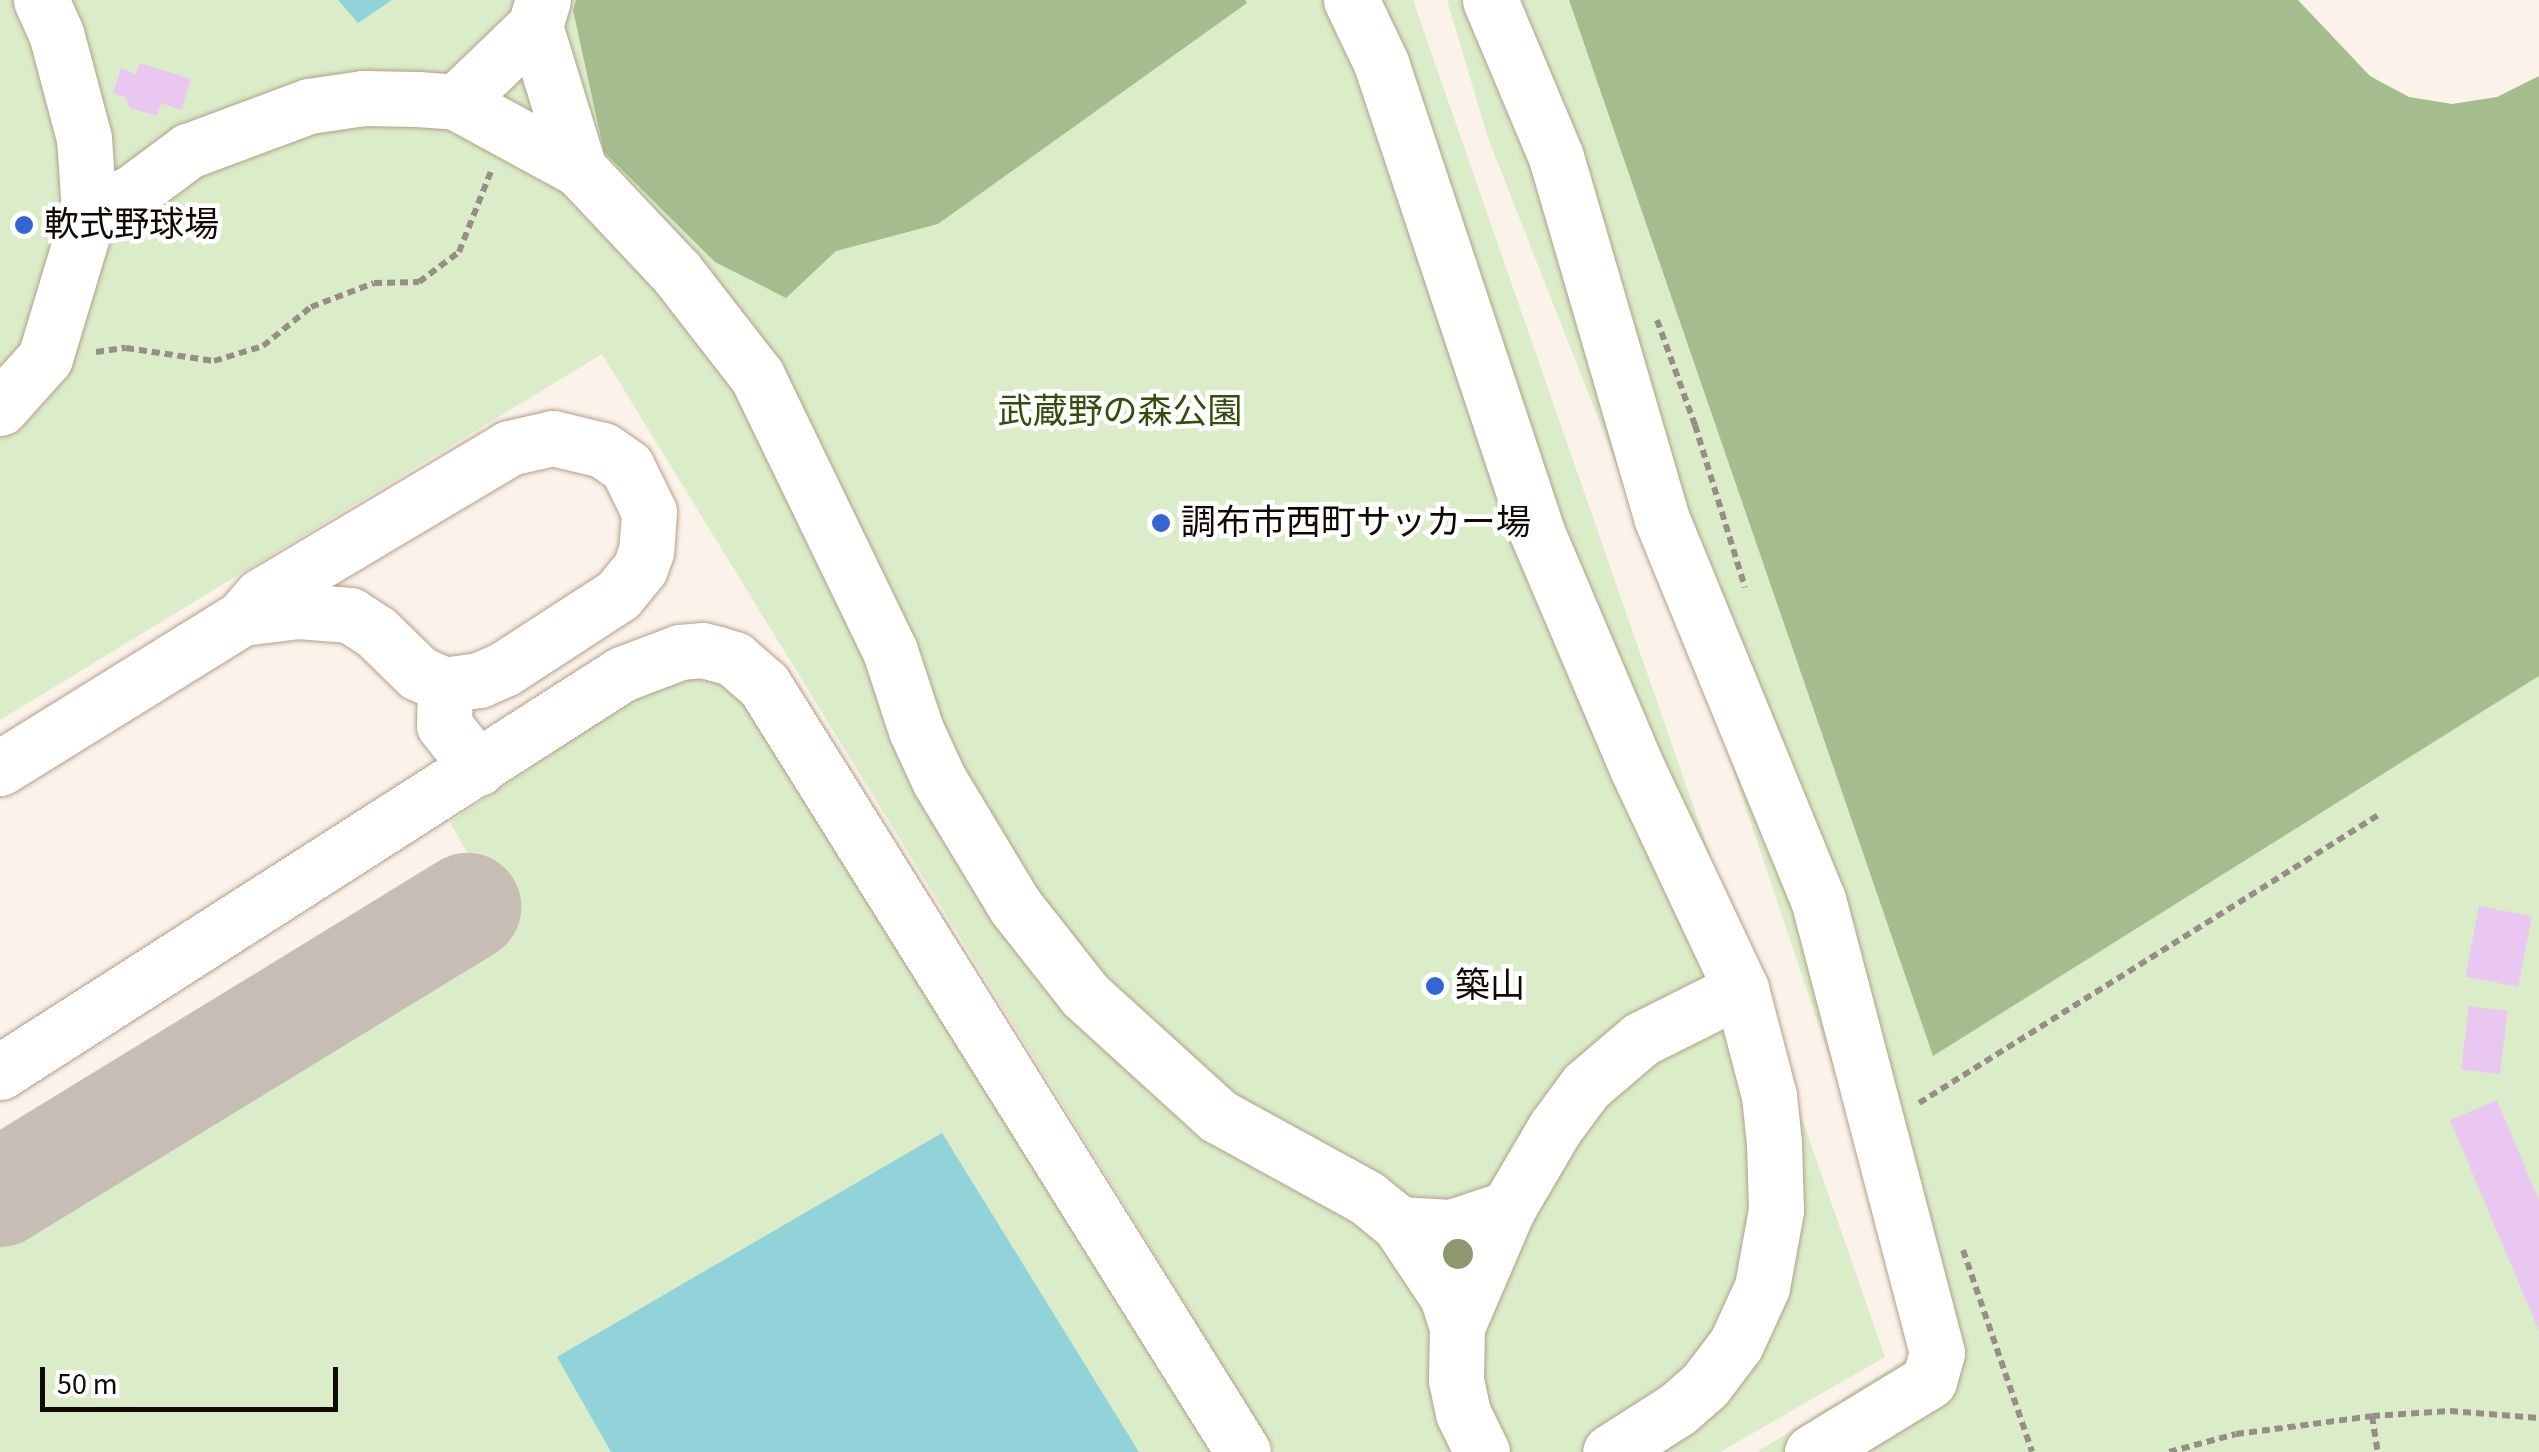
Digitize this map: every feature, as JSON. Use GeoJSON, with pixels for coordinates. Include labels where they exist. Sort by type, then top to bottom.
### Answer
{"type":"FeatureCollection","features":[{"type":"Feature","properties":{"kind":"street"},"geometry":{"type":"LineString","coordinates":[[0,408],[46,358],[89,212],[84,138],[56,33],[40,0]]}},
{"type":"Feature","properties":{"kind":"street"},"geometry":{"type":"LineString","coordinates":[[1351,0],[1381,63],[1536,530],[1637,768],[1741,990],[1769,1096],[1776,1210],[1762,1287],[1736,1344],[1705,1384],[1676,1410],[1610,1452]]}},
{"type":"Feature","properties":{"kind":"street"},"geometry":{"type":"LineString","coordinates":[[1490,0],[1556,157],[1667,532],[1818,899],[1937,1352],[1928,1380],[1812,1452]]}},
{"type":"Feature","properties":{"kind":"street"},"geometry":{"type":"LineString","coordinates":[[456,102],[539,13]]}},
{"type":"Feature","properties":{"kind":"street"},"geometry":{"type":"LineString","coordinates":[[539,13],[579,169]]}},
{"type":"Feature","properties":{"kind":"street"},"geometry":{"type":"LineString","coordinates":[[89,212],[132,192],[188,151],[309,106],[363,98],[456,102],[520,133],[579,169],[677,274],[757,376],[890,651],[916,730],[940,780],[988,865],[1042,942],[1085,995],[1218,1116],[1354,1191],[1399,1224],[1434,1272],[1457,1327]]}},
{"type":"Feature","properties":{"kind":"street"},"geometry":{"type":"LineString","coordinates":[[0,768],[242,618],[262,596],[509,448],[570,439],[603,450],[626,467],[643,494],[650,530],[640,568],[629,584],[504,669],[479,680],[445,685],[418,673],[384,638],[350,614],[298,611],[242,618]]}},
{"type":"Feature","properties":{"kind":"street"},"geometry":{"type":"LineString","coordinates":[[0,1072],[622,674],[658,658],[702,650],[734,660],[764,685],[1243,1452]]}},
{"type":"Feature","properties":{"kind":"street"},"geometry":{"type":"LineString","coordinates":[[445,685],[444,725],[478,768]]}},
{"type":"Feature","properties":{"kind":"street"},"geometry":{"type":"LineString","coordinates":[[1482,1452],[1464,1413],[1456,1380],[1457,1327],[1508,1208],[1555,1128],[1597,1076],[1641,1039],[1741,990]]}},
{"type":"Feature","properties":{"kind":"street"},"geometry":{"type":"LineString","coordinates":[[1399,1224],[1451,1227],[1508,1208]]}},
{"type":"Feature","properties":{"kind":"path"},"geometry":{"type":"LineString","coordinates":[[46,358],[126,348],[214,361],[263,346],[311,307],[374,284],[419,282],[459,252],[485,179],[520,133]]}},
{"type":"Feature","properties":{"kind":"path"},"geometry":{"type":"LineString","coordinates":[[1913,1106],[2380,814]]}},
{"type":"Feature","properties":{"kind":"path"},"geometry":{"type":"LineString","coordinates":[[2168,1452],[2236,1434],[2372,1416],[2450,1411],[2539,1418]]}},
{"type":"Feature","properties":{"kind":"path"},"geometry":{"type":"LineString","coordinates":[[2372,1416],[2378,1452]]}},
{"type":"Feature","properties":{"kind":"green space","name":"武蔵野の森公園"},"geometry":{"type":"Polygon","coordinates":[[[0,0],[1413,0],[1885,1357],[1720,1452],[1276,1452],[602,354],[0,720],[0,0]]]}},
{"type":"Feature","properties":{"kind":"green space"},"geometry":{"type":"Polygon","coordinates":[[[576,0],[1247,3],[938,224],[836,251],[786,298],[715,262],[604,152],[573,10],[576,0]]]}},
{"type":"Feature","properties":{"kind":"green space"},"geometry":{"type":"Polygon","coordinates":[[[1447,0],[1569,0],[1933,1055],[2539,676],[2539,1452],[1757,1452],[1909,1357],[1847,1110],[1714,713],[1488,138],[1447,0]]]}},
{"type":"Feature","properties":{"kind":"green space"},"geometry":{"type":"Polygon","coordinates":[[[1569,0],[2298,0],[2370,76],[2409,97],[2452,104],[2497,97],[2539,76],[2539,676],[1933,1056],[1569,0]]]}},
{"type":"Feature","properties":{"kind":"green space"},"geometry":{"type":"Polygon","coordinates":[[[730,673],[1235,1452],[0,1452],[0,1238],[507,924],[450,822],[663,678],[730,673]]]}},
{"type":"Feature","properties":{"kind":"water"},"geometry":{"type":"Polygon","coordinates":[[[338,0],[392,0],[358,23],[338,0]]]}},
{"type":"Feature","properties":{"kind":"water"},"geometry":{"type":"Polygon","coordinates":[[[942,1133],[1139,1452],[611,1452],[557,1357],[942,1133]]]}},
{"type":"Feature","properties":{"kind":"building"},"geometry":{"type":"Polygon","coordinates":[[[140,63],[191,79],[181,110],[161,103],[157,116],[130,108],[125,97],[113,93],[121,68],[136,74],[140,63]]]}},
{"type":"Feature","properties":{"kind":"building"},"geometry":{"type":"Polygon","coordinates":[[[2479,906],[2532,916],[2518,987],[2465,977],[2479,906]]]}},
{"type":"Feature","properties":{"kind":"building"},"geometry":{"type":"Polygon","coordinates":[[[2469,1006],[2508,1011],[2500,1074],[2461,1070],[2469,1006]]]}},
{"type":"Feature","properties":{"kind":"building"},"geometry":{"type":"Polygon","coordinates":[[[2497,1100],[2539,1201],[2539,1331],[2450,1120],[2497,1100]]]}},
{"type":"Feature","properties":{"kind":"taxiway"},"geometry":{"type":"LineString","coordinates":[[0,1193],[467,907]]}},
{"type":"Feature","properties":{"kind":"place","name":"軟式野球場"},"geometry":{"type":"Point","coordinates":[24,225]}},
{"type":"Feature","properties":{"kind":"place","name":"調布市西町サッカー場"},"geometry":{"type":"Point","coordinates":[1161,523]}},
{"type":"Feature","properties":{"kind":"place","name":"築山"},"geometry":{"type":"Point","coordinates":[1435,986]}}]}
